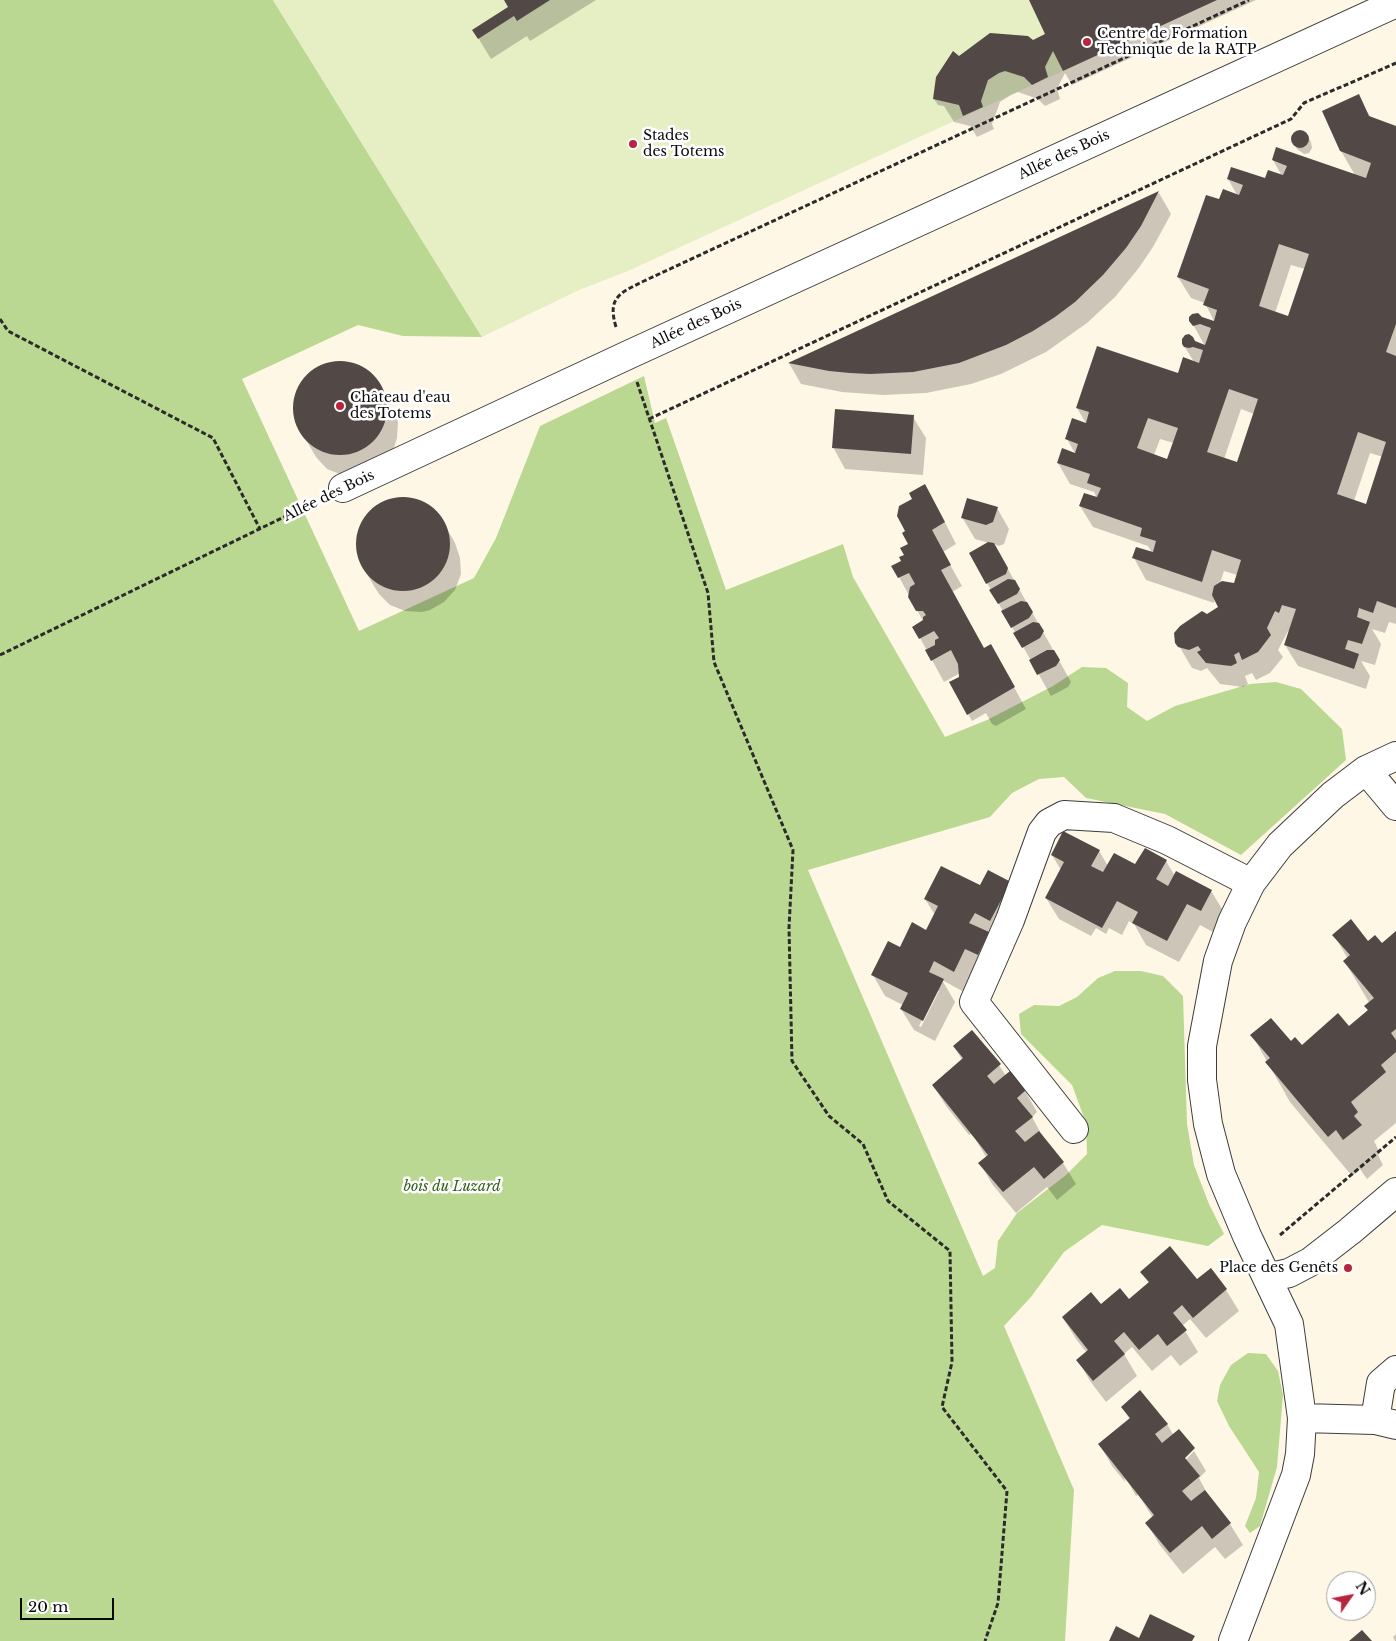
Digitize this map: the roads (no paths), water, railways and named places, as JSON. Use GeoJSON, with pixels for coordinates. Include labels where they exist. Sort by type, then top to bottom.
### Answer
{"type":"FeatureCollection","features":[{"type":"Feature","properties":{"kind":"street","name":"Allée des Bois"},"geometry":{"type":"LineString","coordinates":[[344,488],[628,355],[1396,3]]}},
{"type":"Feature","properties":{"kind":"street"},"geometry":{"type":"LineString","coordinates":[[1233,1641],[1296,1475],[1300,1454],[1302,1418],[1290,1324],[1221,1174],[1208,1124],[1202,1080],[1202,1046],[1218,961],[1232,922],[1250,883],[1280,845],[1333,795],[1366,770],[1396,756]]}},
{"type":"Feature","properties":{"kind":"street"},"geometry":{"type":"LineString","coordinates":[[1366,770],[1396,806]]}},
{"type":"Feature","properties":{"kind":"street"},"geometry":{"type":"LineString","coordinates":[[1074,1129],[974,1002],[1010,920],[1042,832],[1049,823],[1064,815],[1114,818],[1167,840],[1250,883]]}},
{"type":"Feature","properties":{"kind":"street"},"geometry":{"type":"LineString","coordinates":[[1262,1266],[1289,1273],[1310,1262],[1350,1232],[1396,1192]]}},
{"type":"Feature","properties":{"kind":"street"},"geometry":{"type":"LineString","coordinates":[[1302,1418],[1385,1422],[1380,1383],[1396,1370]]}},
{"type":"Feature","properties":{"kind":"place","name":"Centre de Formation Technique de la RATP"},"geometry":{"type":"Point","coordinates":[1087,42]}},
{"type":"Feature","properties":{"kind":"place","name":"Stades des Totems"},"geometry":{"type":"Point","coordinates":[633,144]}},
{"type":"Feature","properties":{"kind":"place","name":"Château d'eau des Totems"},"geometry":{"type":"Point","coordinates":[340,406]}},
{"type":"Feature","properties":{"kind":"place","name":"Place des Genêts"},"geometry":{"type":"Point","coordinates":[1348,1268]}},
{"type":"Feature","properties":{"kind":"park label","name":"bois du Luzard"},"geometry":{"type":"Point","coordinates":[452,1187]}}]}
